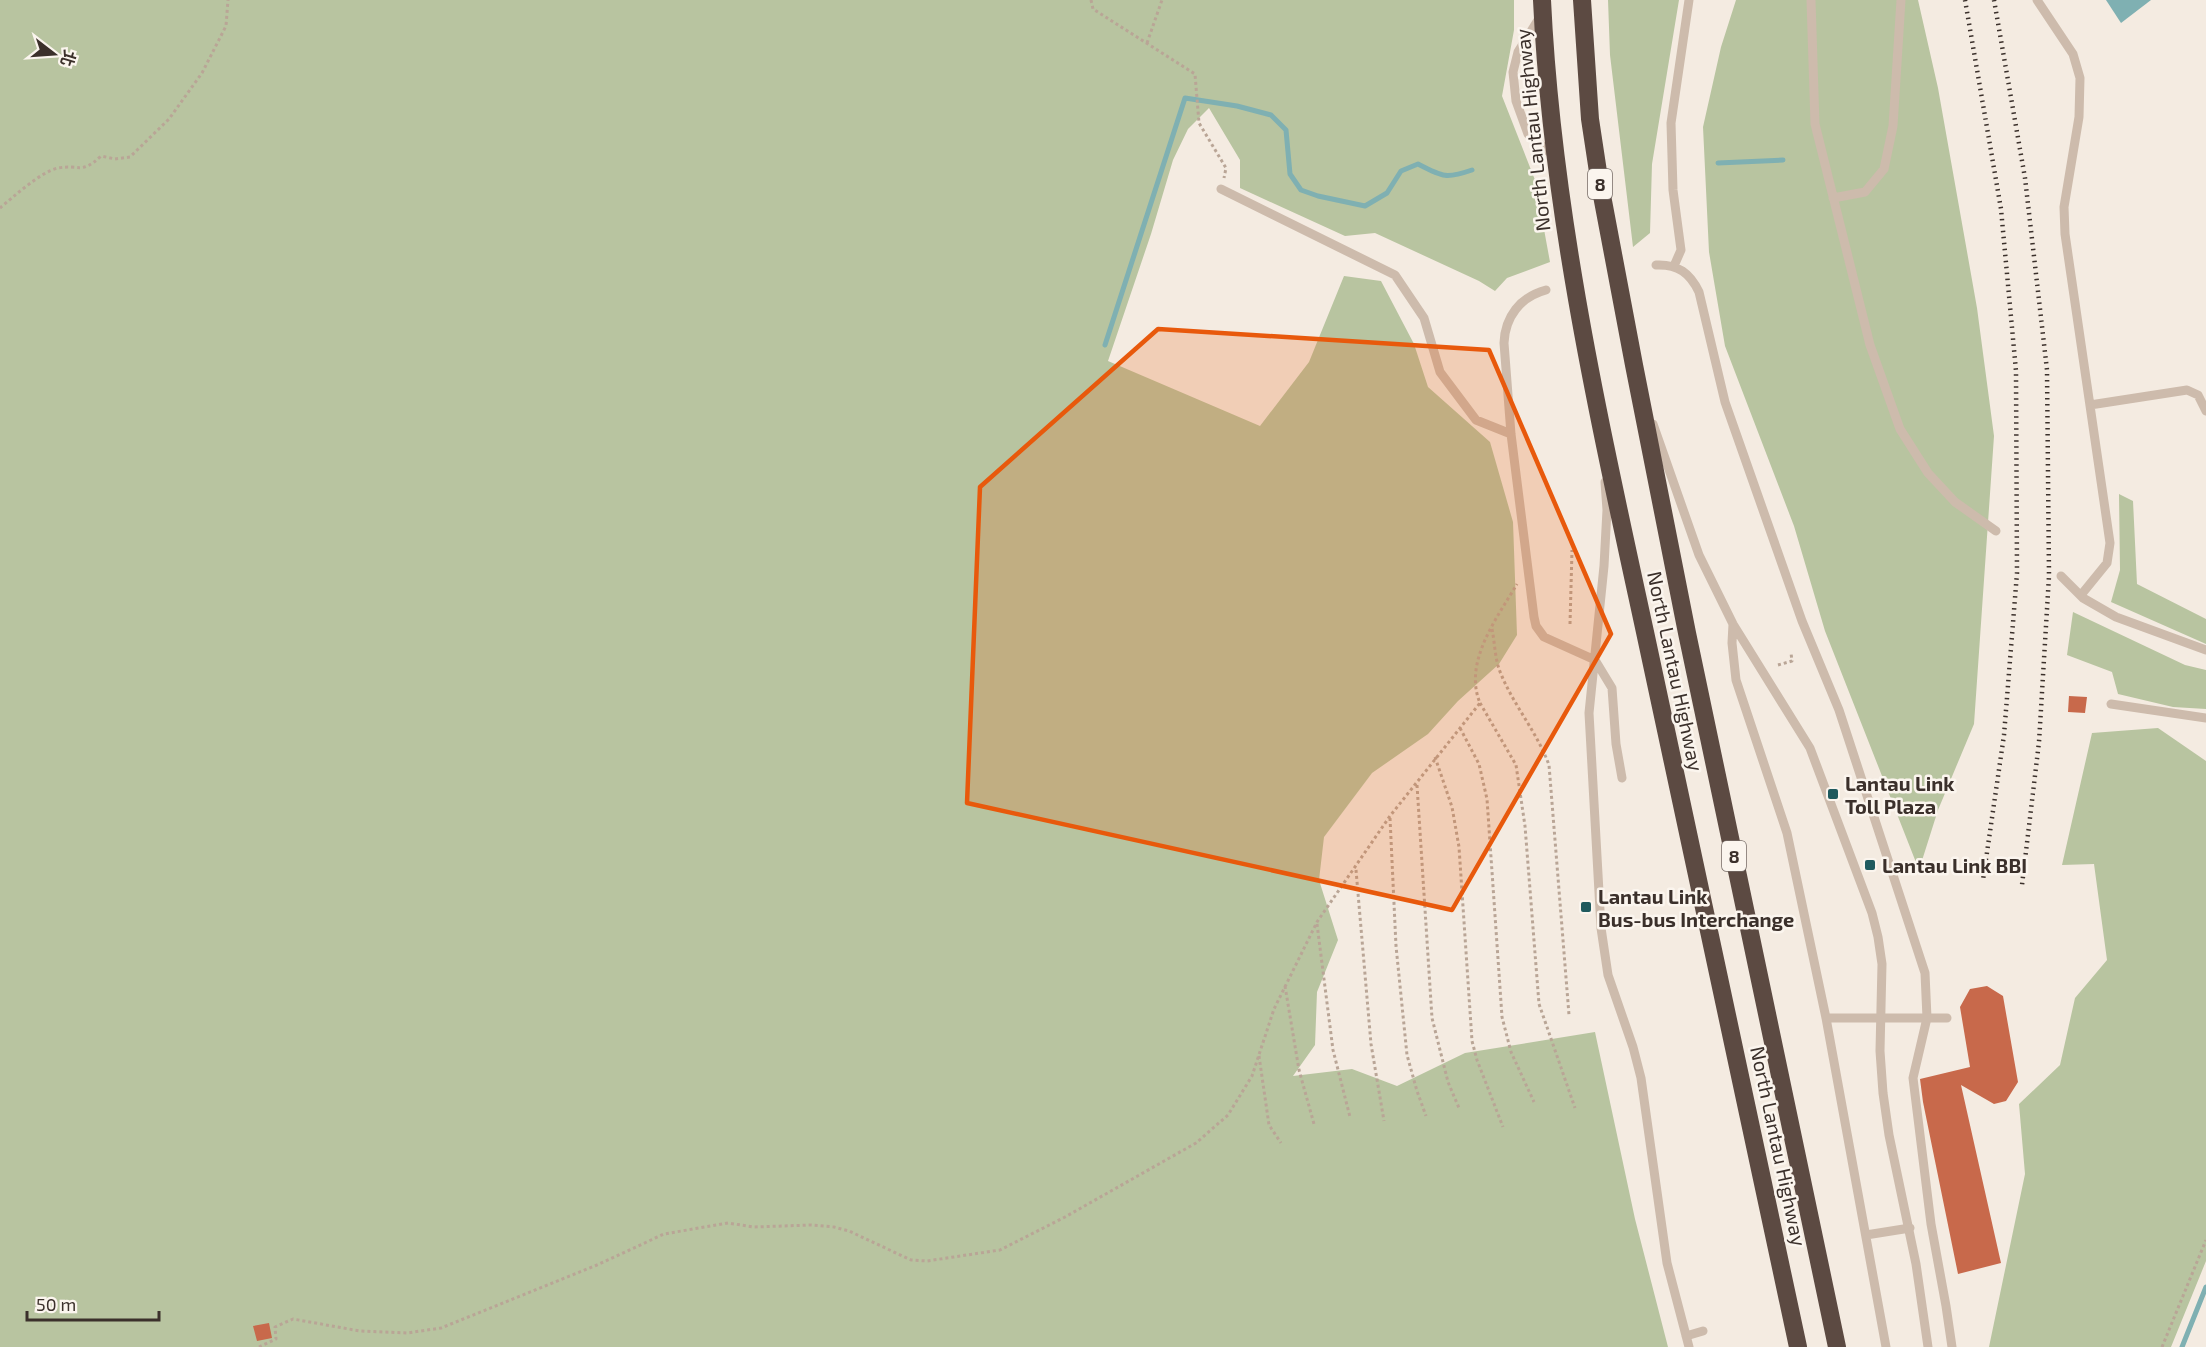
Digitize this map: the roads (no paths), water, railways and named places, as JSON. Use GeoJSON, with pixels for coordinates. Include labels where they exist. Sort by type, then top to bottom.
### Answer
{"type":"FeatureCollection","features":[{"type":"Feature","properties":{"kind":"highway","name":"North Lantau Highway"},"geometry":{"type":"LineString","coordinates":[[1582,0],[1592,130],[1600,185],[1634,365],[1686,633],[1837,1347]]}},
{"type":"Feature","properties":{"kind":"highway","name":"North Lantau Highway"},"geometry":{"type":"LineString","coordinates":[[1542,7],[1554,156],[1603,441],[1767,1194],[1798,1347]]}},
{"type":"Feature","properties":{"kind":"lane"},"geometry":{"type":"LineString","coordinates":[[1674,266],[1681,250],[1673,190],[1671,123],[1689,0]]}},
{"type":"Feature","properties":{"kind":"lane"},"geometry":{"type":"LineString","coordinates":[[1811,0],[1815,124],[1870,345],[1900,429],[1928,472],[1955,502],[1996,531]]}},
{"type":"Feature","properties":{"kind":"lane"},"geometry":{"type":"LineString","coordinates":[[1833,198],[1865,192],[1884,169],[1893,126],[1901,0]]}},
{"type":"Feature","properties":{"kind":"lane"},"geometry":{"type":"LineString","coordinates":[[2037,0],[2073,54],[2080,78],[2079,117],[2064,207],[2065,234],[2110,543],[2107,563],[2081,595]]}},
{"type":"Feature","properties":{"kind":"lane"},"geometry":{"type":"LineString","coordinates":[[1542,7],[1518,52],[1513,72],[1516,101],[1528,134],[1554,156]]}},
{"type":"Feature","properties":{"kind":"lane"},"geometry":{"type":"LineString","coordinates":[[1221,189],[1395,275],[1424,318],[1440,372],[1476,420],[1511,434]]}},
{"type":"Feature","properties":{"kind":"lane"},"geometry":{"type":"LineString","coordinates":[[1656,266],[1674,266],[1684,271],[1693,279],[1704,306],[1725,402],[1802,621],[1839,710],[1926,973],[1927,1018],[1913,1078],[1931,1224],[1947,1306],[1952,1347]]}},
{"type":"Feature","properties":{"kind":"lane"},"geometry":{"type":"LineString","coordinates":[[1546,290],[1534,293],[1516,308],[1504,332],[1511,434],[1534,617],[1539,632],[1550,642],[1595,660],[1612,688],[1616,744],[1622,778]]}},
{"type":"Feature","properties":{"kind":"lane"},"geometry":{"type":"LineString","coordinates":[[1634,365],[1699,555],[1733,624],[1810,748],[1826,786],[1878,937],[1882,964],[1880,1051],[1883,1093],[1889,1135],[1910,1228],[1928,1347]]}},
{"type":"Feature","properties":{"kind":"lane"},"geometry":{"type":"LineString","coordinates":[[2090,405],[2187,390],[2198,395],[2206,411]]}},
{"type":"Feature","properties":{"kind":"lane"},"geometry":{"type":"LineString","coordinates":[[1603,441],[1607,510],[1604,566],[1589,713],[1603,953],[1641,1078],[1667,1263],[1689,1347]]}},
{"type":"Feature","properties":{"kind":"lane"},"geometry":{"type":"LineString","coordinates":[[2061,576],[2081,595],[2116,617],[2206,650]]}},
{"type":"Feature","properties":{"kind":"lane"},"geometry":{"type":"LineString","coordinates":[[1733,624],[1732,643],[1736,680],[1787,832],[1826,1018],[1886,1347]]}},
{"type":"Feature","properties":{"kind":"lane"},"geometry":{"type":"LineString","coordinates":[[2112,704],[2206,718]]}},
{"type":"Feature","properties":{"kind":"lane"},"geometry":{"type":"LineString","coordinates":[[1826,1018],[1947,1018]]}},
{"type":"Feature","properties":{"kind":"lane"},"geometry":{"type":"LineString","coordinates":[[1866,1235],[1910,1228]]}},
{"type":"Feature","properties":{"kind":"lane"},"geometry":{"type":"LineString","coordinates":[[1686,1335],[1703,1331]]}},
{"type":"Feature","properties":{"kind":"water"},"geometry":{"type":"Polygon","coordinates":[[[2106,0],[2151,0],[2121,23],[2106,0]]]}},
{"type":"Feature","properties":{"kind":"waterway"},"geometry":{"type":"LineString","coordinates":[[1105,345],[1185,98],[1237,106],[1271,115],[1286,130],[1290,174],[1301,190],[1318,196],[1365,206],[1387,193],[1401,171],[1418,164],[1445,175],[1456,175],[1472,170]]}},
{"type":"Feature","properties":{"kind":"waterway"},"geometry":{"type":"LineString","coordinates":[[1718,163],[1783,160]]}},
{"type":"Feature","properties":{"kind":"waterway"},"geometry":{"type":"LineString","coordinates":[[2182,1347],[2206,1287]]}},
{"type":"Feature","properties":{"kind":"railway"},"geometry":{"type":"LineString","coordinates":[[1965,0],[2001,209],[2016,371],[2017,573],[2004,735],[1983,880]]}},
{"type":"Feature","properties":{"kind":"railway"},"geometry":{"type":"LineString","coordinates":[[1994,0],[2025,178],[2047,370],[2049,576],[2039,742],[2022,885]]}},
{"type":"Feature","properties":{"kind":"place","name":"Lantau Link Toll Plaza"},"geometry":{"type":"Point","coordinates":[1833,794]}},
{"type":"Feature","properties":{"kind":"place","name":"Lantau Link BBI"},"geometry":{"type":"Point","coordinates":[1870,865]}},
{"type":"Feature","properties":{"kind":"place","name":"Lantau Link Bus-bus Interchange"},"geometry":{"type":"Point","coordinates":[1586,907]}}]}
